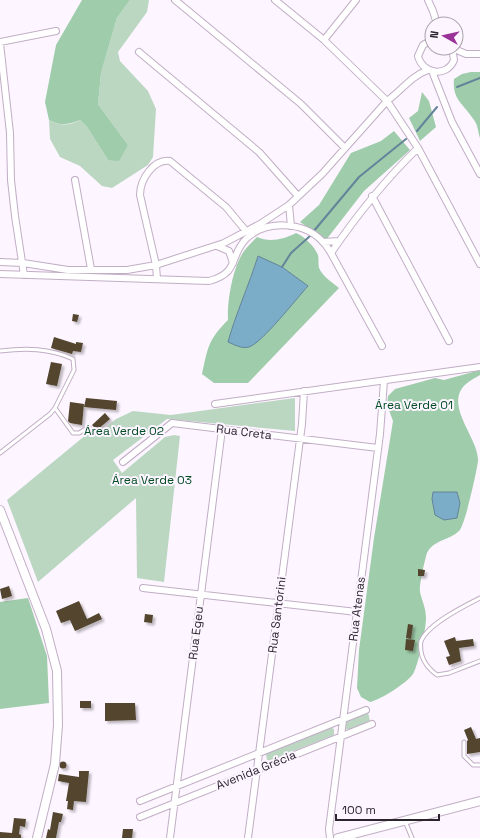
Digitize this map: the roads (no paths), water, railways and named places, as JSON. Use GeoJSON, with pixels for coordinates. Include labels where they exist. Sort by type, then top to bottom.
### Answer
{"type":"FeatureCollection","features":[{"type":"Feature","properties":{"kind":"street"},"geometry":{"type":"LineString","coordinates":[[175,0],[301,104],[345,148]]}},
{"type":"Feature","properties":{"kind":"street"},"geometry":{"type":"LineString","coordinates":[[275,0],[324,40],[386,101],[418,148],[480,264]]}},
{"type":"Feature","properties":{"kind":"street"},"geometry":{"type":"LineString","coordinates":[[324,40],[356,0]]}},
{"type":"Feature","properties":{"kind":"street"},"geometry":{"type":"LineString","coordinates":[[428,0],[435,16]]}},
{"type":"Feature","properties":{"kind":"street"},"geometry":{"type":"LineString","coordinates":[[24,275],[11,180],[10,133],[0,43],[56,32]]}},
{"type":"Feature","properties":{"kind":"street"},"geometry":{"type":"LineString","coordinates":[[417,74],[421,48],[424,46]]}},
{"type":"Feature","properties":{"kind":"street"},"geometry":{"type":"LineString","coordinates":[[139,52],[259,152],[298,196]]}},
{"type":"Feature","properties":{"kind":"street"},"geometry":{"type":"LineString","coordinates":[[438,83],[442,72],[466,54],[480,54]]}},
{"type":"Feature","properties":{"kind":"street"},"geometry":{"type":"LineString","coordinates":[[453,64],[455,56]]}},
{"type":"Feature","properties":{"kind":"street"},"geometry":{"type":"LineString","coordinates":[[419,60],[430,71],[438,83],[452,122],[480,174]]}},
{"type":"Feature","properties":{"kind":"street"},"geometry":{"type":"LineString","coordinates":[[0,262],[23,263],[68,270],[127,270],[156,265],[218,246],[246,231],[288,205],[322,174],[386,101],[396,95],[417,74],[430,71],[442,72]]}},
{"type":"Feature","properties":{"kind":"street"},"geometry":{"type":"LineString","coordinates":[[331,253],[372,196],[392,172],[418,148]]}},
{"type":"Feature","properties":{"kind":"street"},"geometry":{"type":"LineString","coordinates":[[157,279],[156,265],[140,195],[140,184],[156,164],[163,160],[170,161],[226,207],[246,231]]}},
{"type":"Feature","properties":{"kind":"street"},"geometry":{"type":"LineString","coordinates":[[75,180],[91,269]]}},
{"type":"Feature","properties":{"kind":"street"},"geometry":{"type":"LineString","coordinates":[[372,196],[449,341]]}},
{"type":"Feature","properties":{"kind":"street"},"geometry":{"type":"LineString","coordinates":[[288,205],[291,226]]}},
{"type":"Feature","properties":{"kind":"street"},"geometry":{"type":"LineString","coordinates":[[0,274],[209,281],[221,278],[234,264],[239,250],[245,240],[256,232],[269,226],[291,226],[312,234],[323,242],[331,253],[382,346]]}},
{"type":"Feature","properties":{"kind":"street"},"geometry":{"type":"LineString","coordinates":[[323,242],[339,241]]}},
{"type":"Feature","properties":{"kind":"street"},"geometry":{"type":"LineString","coordinates":[[218,246],[229,251],[234,264]]}},
{"type":"Feature","properties":{"kind":"street"},"geometry":{"type":"LineString","coordinates":[[215,404],[480,367]]}},
{"type":"Feature","properties":{"kind":"street","name":"Rua Atenas"},"geometry":{"type":"LineString","coordinates":[[330,838],[329,829],[378,448],[384,381]]}},
{"type":"Feature","properties":{"kind":"street","name":"Rua Santorini"},"geometry":{"type":"LineString","coordinates":[[248,838],[300,438],[304,391]]}},
{"type":"Feature","properties":{"kind":"street","name":"Rua Creta"},"geometry":{"type":"LineString","coordinates":[[123,462],[172,423],[378,448]]}},
{"type":"Feature","properties":{"kind":"street","name":"Rua Egeu"},"geometry":{"type":"LineString","coordinates":[[170,838],[222,429]]}},
{"type":"Feature","properties":{"kind":"street"},"geometry":{"type":"LineString","coordinates":[[0,510],[46,628],[57,671],[58,725],[55,764],[37,838]]}},
{"type":"Feature","properties":{"kind":"street"},"geometry":{"type":"LineString","coordinates":[[143,588],[357,612]]}},
{"type":"Feature","properties":{"kind":"street","name":"Avenida Grécia"},"geometry":{"type":"LineString","coordinates":[[140,801],[366,710]]}},
{"type":"Feature","properties":{"kind":"street","name":"Avenida Grécia"},"geometry":{"type":"LineString","coordinates":[[140,818],[372,724]]}},
{"type":"Feature","properties":{"kind":"street"},"geometry":{"type":"LineString","coordinates":[[338,838],[480,801]]}},
{"type":"Feature","properties":{"kind":"lane"},"geometry":{"type":"LineString","coordinates":[[0,351],[32,348],[62,354],[73,359],[74,370],[55,408],[0,453]]}},
{"type":"Feature","properties":{"kind":"lane"},"geometry":{"type":"LineString","coordinates":[[55,408],[73,433],[79,433],[89,427]]}},
{"type":"Feature","properties":{"kind":"lane"},"geometry":{"type":"LineString","coordinates":[[480,598],[446,616],[426,634],[421,641],[421,651],[429,670],[437,675],[480,661]]}},
{"type":"Feature","properties":{"kind":"lane"},"geometry":{"type":"LineString","coordinates":[[464,742],[464,756],[473,765],[480,765]]}},
{"type":"Feature","properties":{"kind":"lane"},"geometry":{"type":"LineString","coordinates":[[404,821],[412,838]]}},
{"type":"Feature","properties":{"kind":"water"},"geometry":{"type":"Polygon","coordinates":[[[258,256],[282,267],[308,286],[279,320],[255,344],[249,347],[241,347],[228,342],[258,256]]]}},
{"type":"Feature","properties":{"kind":"water"},"geometry":{"type":"Polygon","coordinates":[[[433,492],[457,492],[460,503],[457,518],[444,520],[435,515],[432,499],[433,492]]]}},
{"type":"Feature","properties":{"kind":"waterway"},"geometry":{"type":"LineString","coordinates":[[457,87],[480,78]]}},
{"type":"Feature","properties":{"kind":"waterway"},"geometry":{"type":"LineString","coordinates":[[417,131],[437,107]]}},
{"type":"Feature","properties":{"kind":"waterway"},"geometry":{"type":"LineString","coordinates":[[313,232],[359,177],[406,139]]}},
{"type":"Feature","properties":{"kind":"waterway"},"geometry":{"type":"LineString","coordinates":[[282,267],[291,253],[310,236]]}},
{"type":"Feature","properties":{"kind":"park label","name":"Área Verde 01"},"geometry":{"type":"Point","coordinates":[414,405]}},
{"type":"Feature","properties":{"kind":"park label","name":"Área Verde 02"},"geometry":{"type":"Point","coordinates":[124,431]}},
{"type":"Feature","properties":{"kind":"park label","name":"Área Verde 03"},"geometry":{"type":"Point","coordinates":[152,480]}}]}
